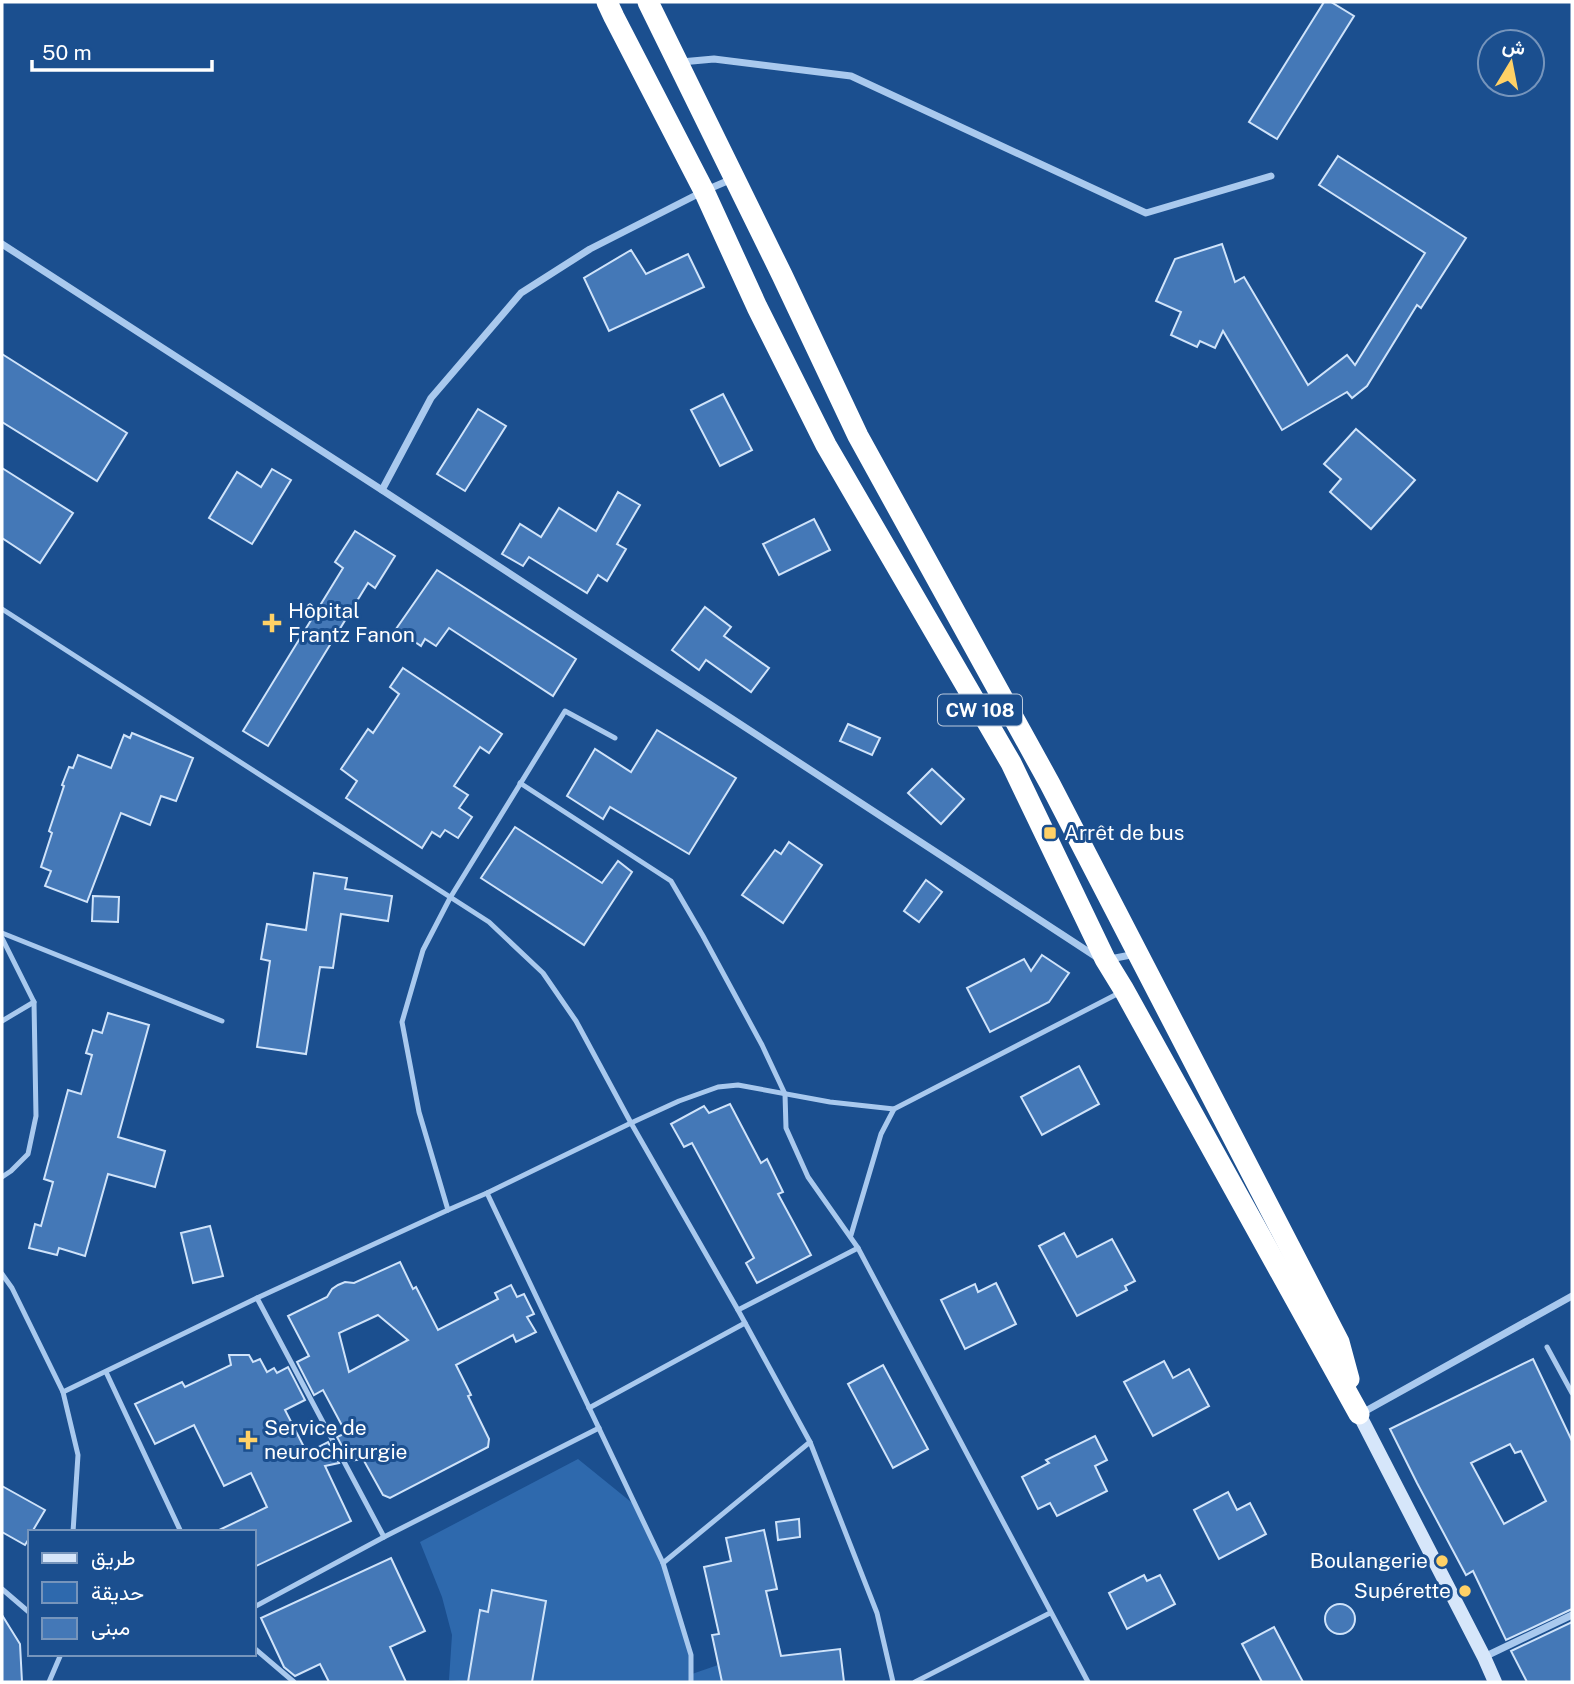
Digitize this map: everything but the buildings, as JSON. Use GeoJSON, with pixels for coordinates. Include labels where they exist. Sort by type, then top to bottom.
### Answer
{"type":"FeatureCollection","features":[{"type":"Feature","properties":{"kind":"highway","name":"CW 108"},"geometry":{"type":"LineString","coordinates":[[607,2],[704,191],[825,445],[1011,762],[1105,959],[1359,1414]]}},
{"type":"Feature","properties":{"kind":"highway","name":"CW 108"},"geometry":{"type":"LineString","coordinates":[[648,2],[858,436],[1037,761],[1339,1342],[1359,1414]]}},
{"type":"Feature","properties":{"kind":"main road","name":"CW 108"},"geometry":{"type":"LineString","coordinates":[[1359,1414],[1495,1682]]}},
{"type":"Feature","properties":{"kind":"street"},"geometry":{"type":"LineString","coordinates":[[677,63],[714,59],[852,76],[1146,213],[1271,176]]}},
{"type":"Feature","properties":{"kind":"street"},"geometry":{"type":"LineString","coordinates":[[382,490],[431,398],[521,293],[590,249],[734,178]]}},
{"type":"Feature","properties":{"kind":"street"},"geometry":{"type":"LineString","coordinates":[[2,244],[1093,956],[1116,959],[1138,954]]}},
{"type":"Feature","properties":{"kind":"street"},"geometry":{"type":"LineString","coordinates":[[1359,1414],[1572,1296]]}},
{"type":"Feature","properties":{"kind":"street"},"geometry":{"type":"LineString","coordinates":[[1484,1657],[1572,1615]]}},
{"type":"Feature","properties":{"kind":"lane"},"geometry":{"type":"LineString","coordinates":[[2,608],[489,922],[542,973],[576,1021],[810,1442],[877,1613],[893,1682]]}},
{"type":"Feature","properties":{"kind":"lane"},"geometry":{"type":"LineString","coordinates":[[448,1210],[419,1112],[402,1021],[423,950],[450,898],[565,711],[615,738]]}},
{"type":"Feature","properties":{"kind":"lane"},"geometry":{"type":"LineString","coordinates":[[520,783],[671,881],[704,936],[785,1094],[786,1128],[808,1177],[851,1235],[1088,1682]]}},
{"type":"Feature","properties":{"kind":"lane"},"geometry":{"type":"LineString","coordinates":[[2,935],[34,1002],[36,1116],[28,1154],[2,1177]]}},
{"type":"Feature","properties":{"kind":"lane"},"geometry":{"type":"LineString","coordinates":[[2,935],[222,1021]]}},
{"type":"Feature","properties":{"kind":"lane"},"geometry":{"type":"LineString","coordinates":[[63,1392],[257,1298],[487,1193],[679,1101],[718,1087],[738,1085],[830,1102],[894,1109],[1124,990]]}},
{"type":"Feature","properties":{"kind":"lane"},"geometry":{"type":"LineString","coordinates":[[2,1021],[34,1002]]}},
{"type":"Feature","properties":{"kind":"lane"},"geometry":{"type":"LineString","coordinates":[[851,1235],[881,1134],[894,1109]]}},
{"type":"Feature","properties":{"kind":"lane"},"geometry":{"type":"LineString","coordinates":[[487,1193],[663,1563],[691,1655],[691,1682]]}},
{"type":"Feature","properties":{"kind":"lane"},"geometry":{"type":"LineString","coordinates":[[738,1310],[858,1248]]}},
{"type":"Feature","properties":{"kind":"lane"},"geometry":{"type":"LineString","coordinates":[[2,1274],[12,1288],[63,1392],[78,1455],[73,1530]]}},
{"type":"Feature","properties":{"kind":"lane"},"geometry":{"type":"LineString","coordinates":[[257,1298],[384,1537]]}},
{"type":"Feature","properties":{"kind":"lane"},"geometry":{"type":"LineString","coordinates":[[589,1408],[745,1323]]}},
{"type":"Feature","properties":{"kind":"lane"},"geometry":{"type":"LineString","coordinates":[[1547,1347],[1572,1393]]}},
{"type":"Feature","properties":{"kind":"lane"},"geometry":{"type":"LineString","coordinates":[[106,1372],[180,1530]]}},
{"type":"Feature","properties":{"kind":"lane"},"geometry":{"type":"LineString","coordinates":[[256,1605],[599,1428]]}},
{"type":"Feature","properties":{"kind":"lane"},"geometry":{"type":"LineString","coordinates":[[663,1563],[810,1442]]}},
{"type":"Feature","properties":{"kind":"lane"},"geometry":{"type":"LineString","coordinates":[[2,1589],[28,1611]]}},
{"type":"Feature","properties":{"kind":"lane"},"geometry":{"type":"LineString","coordinates":[[915,1682],[1050,1613]]}},
{"type":"Feature","properties":{"kind":"lane"},"geometry":{"type":"LineString","coordinates":[[256,1650],[294,1682]]}},
{"type":"Feature","properties":{"kind":"lane"},"geometry":{"type":"LineString","coordinates":[[49,1682],[60,1656]]}},
{"type":"Feature","properties":{"kind":"green space"},"geometry":{"type":"Polygon","coordinates":[[[578,1459],[636,1506],[663,1563],[691,1655],[692,1674],[718,1665],[722,1682],[532,1682],[546,1601],[493,1591],[488,1612],[479,1611],[476,1635],[485,1637],[471,1664],[468,1682],[449,1680],[452,1635],[442,1597],[420,1542],[578,1459]]]}},
{"type":"Feature","properties":{"kind":"place","name":"Hôpital Frantz Fanon"},"geometry":{"type":"Point","coordinates":[272,623]}},
{"type":"Feature","properties":{"kind":"place","name":"Arrêt de bus"},"geometry":{"type":"Point","coordinates":[1050,833]}},
{"type":"Feature","properties":{"kind":"place","name":"Service de neurochirurgie"},"geometry":{"type":"Point","coordinates":[248,1440]}},
{"type":"Feature","properties":{"kind":"place","name":"Boulangerie"},"geometry":{"type":"Point","coordinates":[1442,1561]}},
{"type":"Feature","properties":{"kind":"place","name":"Supérette"},"geometry":{"type":"Point","coordinates":[1465,1591]}}]}
